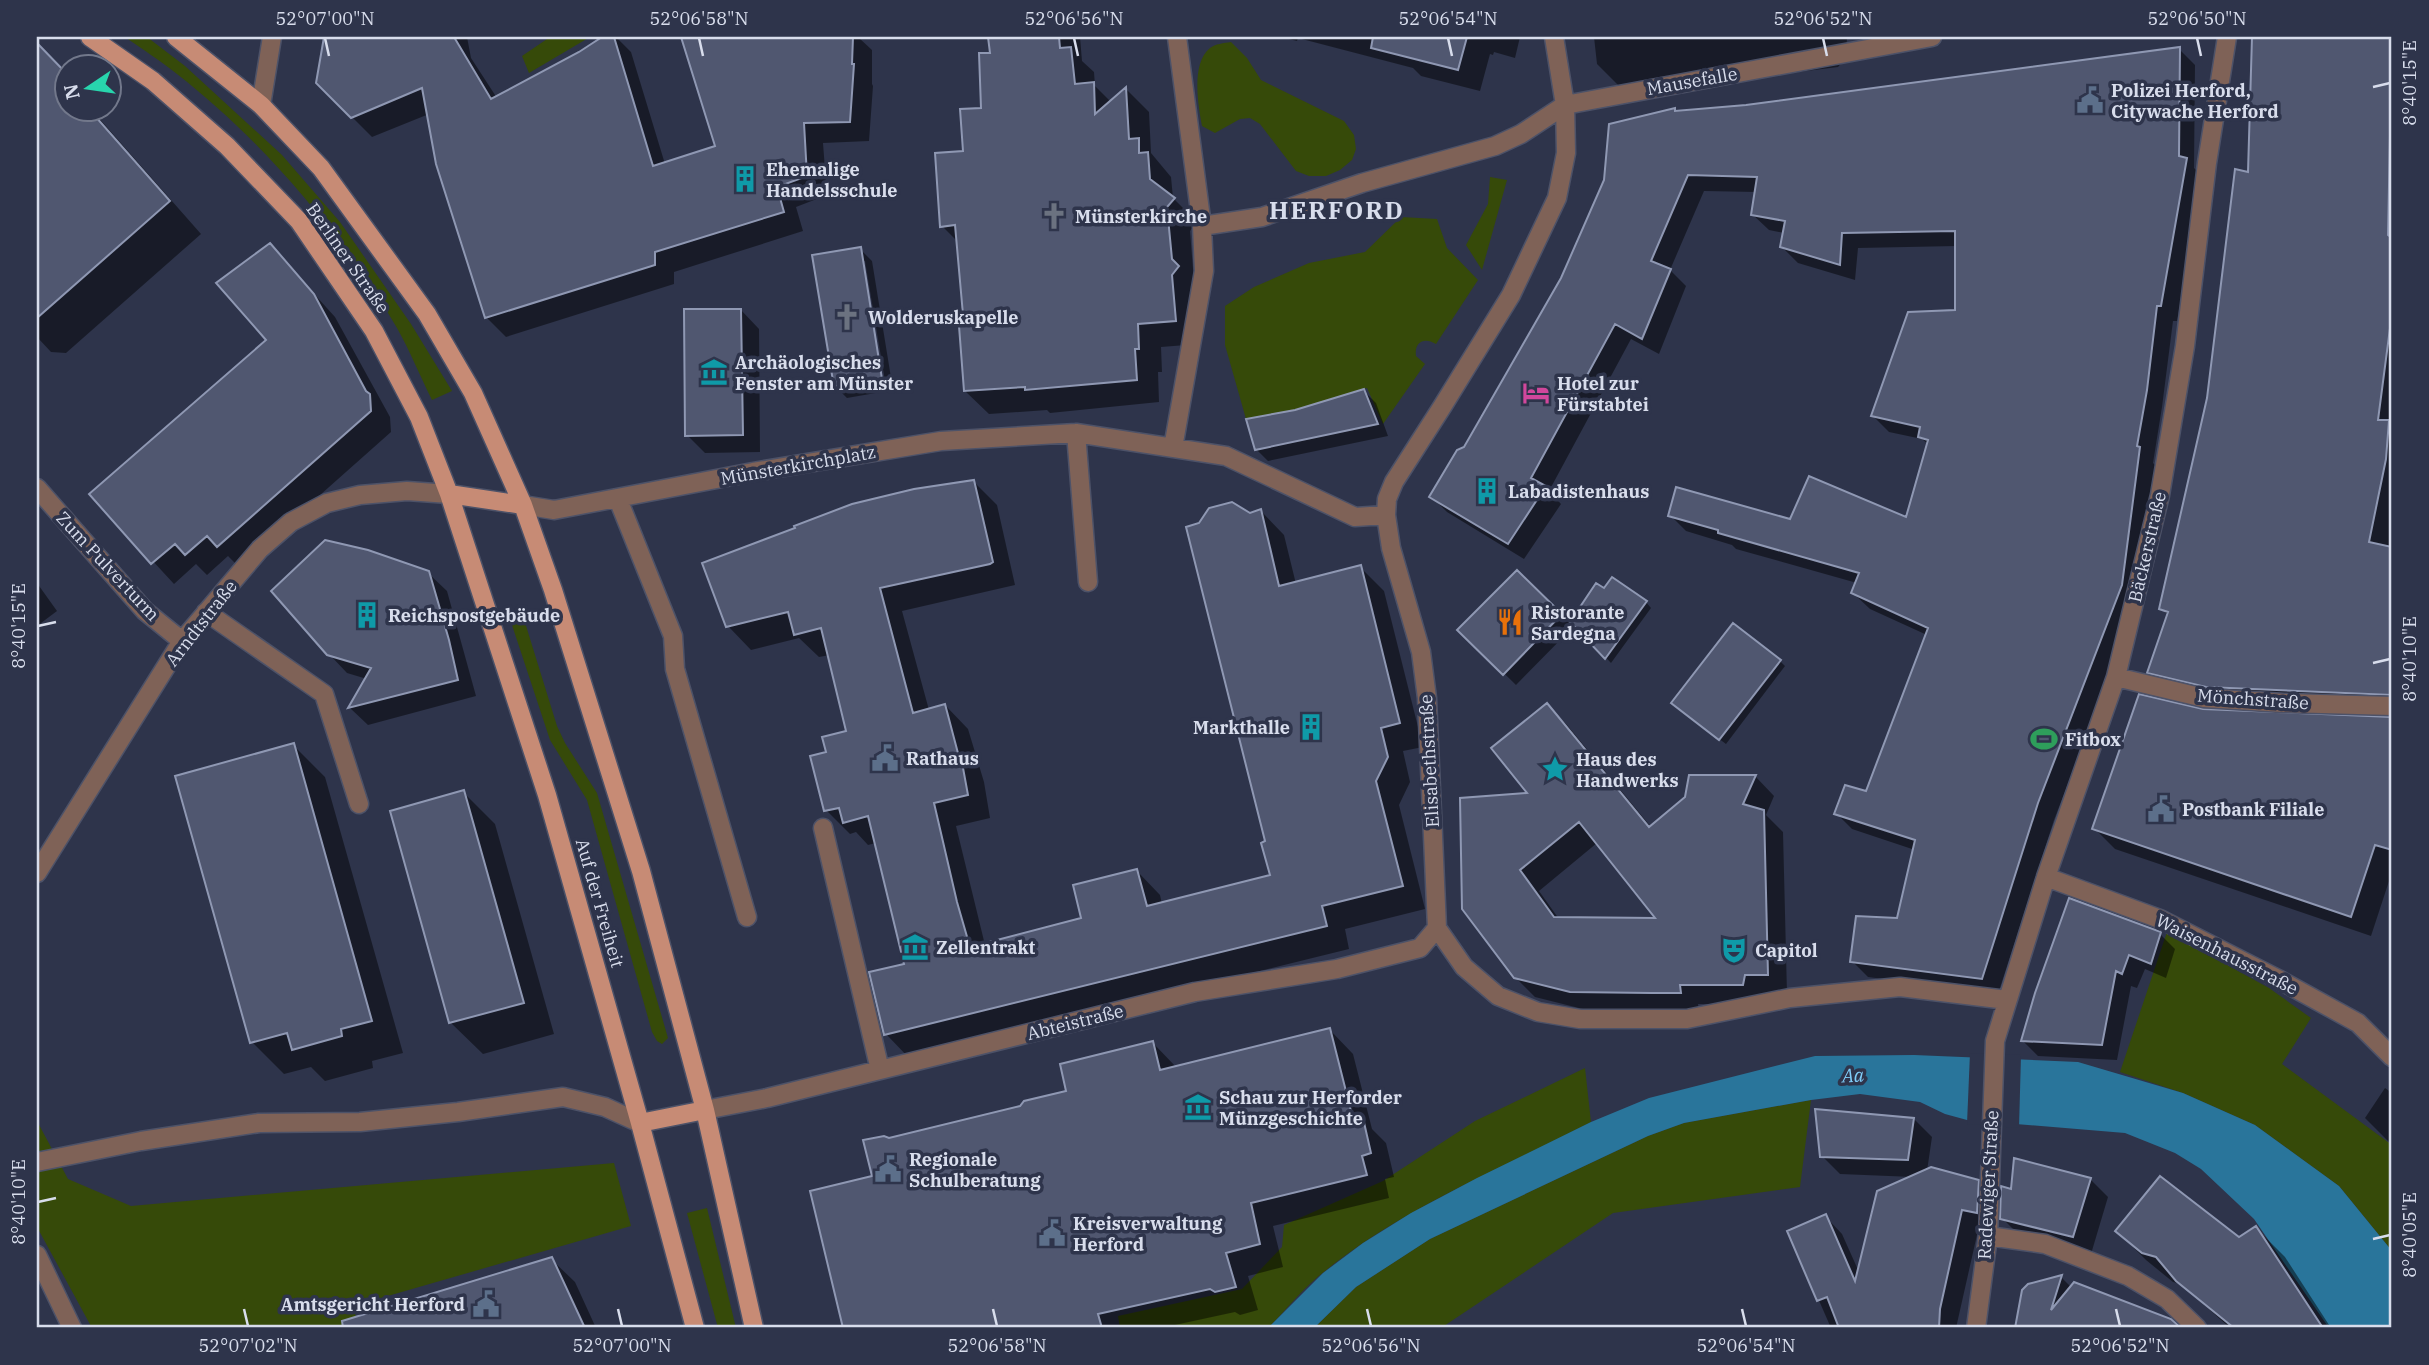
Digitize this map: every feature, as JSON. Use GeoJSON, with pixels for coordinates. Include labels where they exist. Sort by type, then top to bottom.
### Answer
{"type":"FeatureCollection","features":[{"type":"Feature","properties":{"kind":"main road","name":"Berliner Straße"},"geometry":{"type":"LineString","coordinates":[[90,37],[153,81],[227,146],[299,221],[374,331],[419,417],[449,494]]}},
{"type":"Feature","properties":{"kind":"main road","name":"Berliner Straße"},"geometry":{"type":"LineString","coordinates":[[176,37],[261,105],[321,168],[426,314],[473,393],[523,505]]}},
{"type":"Feature","properties":{"kind":"main road"},"geometry":{"type":"LineString","coordinates":[[449,494],[523,505],[557,603],[641,871],[705,1110],[754,1328]]}},
{"type":"Feature","properties":{"kind":"main road","name":"Auf der Freiheit"},"geometry":{"type":"LineString","coordinates":[[449,494],[547,795],[695,1328]]}},
{"type":"Feature","properties":{"kind":"main road"},"geometry":{"type":"LineString","coordinates":[[640,1123],[705,1110]]}},
{"type":"Feature","properties":{"kind":"street"},"geometry":{"type":"LineString","coordinates":[[261,105],[272,37]]}},
{"type":"Feature","properties":{"kind":"street"},"geometry":{"type":"LineString","coordinates":[[1173,448],[1204,271],[1202,226],[1177,37]]}},
{"type":"Feature","properties":{"kind":"street","name":"Elisabethstraße"},"geometry":{"type":"LineString","coordinates":[[1437,928],[1421,652],[1391,548],[1386,515],[1387,499],[1394,482],[1511,295],[1557,198],[1566,153],[1565,105],[1554,37]]}},
{"type":"Feature","properties":{"kind":"street","name":"Mausefalle"},"geometry":{"type":"LineString","coordinates":[[1565,105],[1820,58],[1873,42],[1931,37]]}},
{"type":"Feature","properties":{"kind":"street","name":"Bäckerstraße"},"geometry":{"type":"LineString","coordinates":[[1995,1041],[2046,877],[2116,677],[2160,495],[2185,346],[2207,163],[2227,37]]}},
{"type":"Feature","properties":{"kind":"street"},"geometry":{"type":"LineString","coordinates":[[1202,226],[1262,217],[1362,183],[1494,146],[1521,134],[1565,105]]}},
{"type":"Feature","properties":{"kind":"street"},"geometry":{"type":"LineString","coordinates":[[1076,433],[1088,582]]}},
{"type":"Feature","properties":{"kind":"street","name":"Münsterkirchplatz"},"geometry":{"type":"LineString","coordinates":[[523,505],[554,510],[753,472],[941,441],[1076,433],[1226,456],[1355,517],[1386,515]]}},
{"type":"Feature","properties":{"kind":"street","name":"Zum Pulverturm"},"geometry":{"type":"LineString","coordinates":[[37,488],[145,611],[182,641]]}},
{"type":"Feature","properties":{"kind":"street","name":"Arndtstraße"},"geometry":{"type":"LineString","coordinates":[[37,873],[182,641],[260,549],[291,522],[327,503],[360,495],[407,491],[449,494]]}},
{"type":"Feature","properties":{"kind":"street"},"geometry":{"type":"LineString","coordinates":[[618,499],[673,636],[675,669],[747,917]]}},
{"type":"Feature","properties":{"kind":"street"},"geometry":{"type":"LineString","coordinates":[[206,612],[324,694],[359,804]]}},
{"type":"Feature","properties":{"kind":"street","name":"Mönchstraße"},"geometry":{"type":"LineString","coordinates":[[2116,677],[2204,698],[2392,706]]}},
{"type":"Feature","properties":{"kind":"street"},"geometry":{"type":"LineString","coordinates":[[823,828],[880,1070]]}},
{"type":"Feature","properties":{"kind":"street","name":"Waisenhausstraße"},"geometry":{"type":"LineString","coordinates":[[2046,877],[2160,919],[2358,1023],[2392,1057]]}},
{"type":"Feature","properties":{"kind":"street"},"geometry":{"type":"LineString","coordinates":[[1437,928],[1464,967],[1498,996],[1538,1012],[1580,1019],[1687,1019],[1790,998],[1900,987],[2007,1000]]}},
{"type":"Feature","properties":{"kind":"street","name":"Abteistraße"},"geometry":{"type":"LineString","coordinates":[[705,1110],[1195,992],[1337,969],[1420,948],[1437,928]]}},
{"type":"Feature","properties":{"kind":"street","name":"Radewiger Straße"},"geometry":{"type":"LineString","coordinates":[[1976,1328],[1988,1236],[1995,1041]]}},
{"type":"Feature","properties":{"kind":"street"},"geometry":{"type":"LineString","coordinates":[[37,1162],[141,1141],[259,1123],[360,1122],[564,1097],[605,1107],[640,1123]]}},
{"type":"Feature","properties":{"kind":"street"},"geometry":{"type":"LineString","coordinates":[[1988,1236],[2045,1244],[2128,1276],[2167,1299],[2197,1328]]}},
{"type":"Feature","properties":{"kind":"street"},"geometry":{"type":"LineString","coordinates":[[37,1255],[72,1328]]}},
{"type":"Feature","properties":{"kind":"green space"},"geometry":{"type":"Polygon","coordinates":[[[125,37],[147,37],[185,66],[282,155],[340,222],[411,324],[452,391],[432,400],[402,337],[352,258],[270,159],[209,100],[125,37]]]}},
{"type":"Feature","properties":{"kind":"green space"},"geometry":{"type":"Polygon","coordinates":[[[550,37],[590,37],[529,73],[522,56],[550,37]]]}},
{"type":"Feature","properties":{"kind":"green space"},"geometry":{"type":"Polygon","coordinates":[[[1231,42],[1247,58],[1261,80],[1344,121],[1354,135],[1356,149],[1352,160],[1340,170],[1326,176],[1309,176],[1296,171],[1260,124],[1250,118],[1240,119],[1215,133],[1202,126],[1197,85],[1200,64],[1210,48],[1231,42]]]}},
{"type":"Feature","properties":{"kind":"green space"},"geometry":{"type":"Polygon","coordinates":[[[1490,177],[1507,180],[1482,270],[1466,245],[1488,204],[1490,177]]]}},
{"type":"Feature","properties":{"kind":"green space"},"geometry":{"type":"Polygon","coordinates":[[[1401,217],[1437,219],[1447,248],[1478,280],[1436,344],[1424,341],[1417,347],[1416,356],[1425,364],[1383,424],[1367,388],[1295,410],[1246,419],[1225,345],[1225,306],[1254,287],[1309,263],[1365,252],[1401,217]]]}},
{"type":"Feature","properties":{"kind":"green space"},"geometry":{"type":"Polygon","coordinates":[[[523,616],[557,726],[597,793],[668,1038],[662,1044],[652,1032],[587,800],[550,740],[510,619],[523,616]]]}},
{"type":"Feature","properties":{"kind":"green space"},"geometry":{"type":"Polygon","coordinates":[[[2167,932],[2269,988],[2311,1018],[2282,1064],[2392,1145],[2392,1251],[2339,1186],[2255,1125],[2183,1093],[2120,1072],[2167,932]]]}},
{"type":"Feature","properties":{"kind":"green space"},"geometry":{"type":"Polygon","coordinates":[[[1585,1068],[1591,1122],[1454,1190],[1387,1227],[1317,1277],[1268,1328],[1120,1328],[1118,1316],[1242,1289],[1282,1247],[1284,1225],[1383,1181],[1475,1121],[1585,1068]]]}},
{"type":"Feature","properties":{"kind":"green space"},"geometry":{"type":"Polygon","coordinates":[[[1811,1100],[1800,1187],[1613,1213],[1441,1328],[1314,1328],[1356,1287],[1430,1239],[1648,1136],[1684,1123],[1811,1100]]]}},
{"type":"Feature","properties":{"kind":"green space"},"geometry":{"type":"Polygon","coordinates":[[[37,1121],[68,1179],[131,1206],[614,1163],[631,1226],[353,1306],[359,1328],[92,1328],[37,1227],[37,1121]]]}},
{"type":"Feature","properties":{"kind":"green space"},"geometry":{"type":"Polygon","coordinates":[[[707,1208],[736,1328],[718,1328],[687,1213],[707,1208]]]}},
{"type":"Feature","properties":{"kind":"water","name":"Aa"},"geometry":{"type":"Polygon","coordinates":[[[1914,1055],[2078,1062],[2183,1093],[2255,1125],[2339,1186],[2392,1251],[2392,1328],[2329,1328],[2254,1219],[2201,1169],[2175,1153],[2125,1133],[1967,1120],[1945,1114],[1920,1102],[1860,1094],[1684,1123],[1648,1136],[1430,1239],[1356,1287],[1314,1328],[1268,1328],[1323,1273],[1363,1243],[1411,1213],[1591,1122],[1649,1098],[1815,1056],[1914,1055]]]}},
{"type":"Feature","properties":{"kind":"pier"},"geometry":{"type":"Polygon","coordinates":[[[1970,1053],[2021,1055],[2019,1128],[1967,1124],[1970,1053]]]}},
{"type":"Feature","properties":{"kind":"building"},"geometry":{"type":"Polygon","coordinates":[[[324,37],[454,37],[491,99],[602,37],[614,37],[653,166],[715,146],[681,37],[853,37],[850,122],[804,123],[807,176],[777,187],[784,212],[655,252],[655,265],[485,318],[436,164],[422,88],[351,118],[316,83],[324,37]]]}},
{"type":"Feature","properties":{"kind":"building","name":"Münsterkirche"},"geometry":{"type":"Polygon","coordinates":[[[988,37],[1059,37],[1060,48],[1071,47],[1075,84],[1094,82],[1095,114],[1126,87],[1129,139],[1139,138],[1139,153],[1148,152],[1150,179],[1175,198],[1167,207],[1172,259],[1179,266],[1172,275],[1176,321],[1138,324],[1139,349],[1135,349],[1137,380],[1025,390],[1025,387],[964,391],[959,326],[964,326],[955,225],[940,227],[935,153],[963,151],[960,109],[981,108],[979,53],[990,53],[988,37]]]}},
{"type":"Feature","properties":{"kind":"building"},"geometry":{"type":"Polygon","coordinates":[[[1373,37],[1467,37],[1458,70],[1371,48],[1373,37]]]}},
{"type":"Feature","properties":{"kind":"building"},"geometry":{"type":"Polygon","coordinates":[[[2252,37],[2392,37],[2388,235],[2392,238],[2392,313],[2378,420],[2389,420],[2386,459],[2369,542],[2392,547],[2392,695],[2206,687],[2147,673],[2168,612],[2159,609],[2207,398],[2235,169],[2248,172],[2252,37]]]}},
{"type":"Feature","properties":{"kind":"building"},"geometry":{"type":"Polygon","coordinates":[[[37,43],[52,59],[52,122],[100,122],[170,201],[37,318],[37,43]]]}},
{"type":"Feature","properties":{"kind":"building"},"geometry":{"type":"Polygon","coordinates":[[[2180,47],[2179,156],[2187,158],[2161,306],[2157,306],[2137,446],[2140,447],[2122,585],[2038,803],[1982,979],[1850,962],[1856,916],[1897,918],[1915,840],[1834,814],[1845,785],[1866,791],[1928,628],[1851,593],[1859,573],[1668,516],[1676,487],[1790,519],[1809,476],[1906,517],[1928,440],[1918,437],[1920,427],[1871,416],[1908,312],[1955,310],[1955,231],[1842,233],[1840,265],[1780,247],[1785,221],[1751,215],[1757,177],[1688,175],[1651,261],[1671,269],[1642,339],[1615,324],[1531,478],[1546,486],[1508,544],[1429,497],[1457,450],[1464,447],[1561,278],[1604,180],[1609,124],[1675,108],[1675,111],[1746,105],[2180,47]]]}},
{"type":"Feature","properties":{"kind":"building"},"geometry":{"type":"Polygon","coordinates":[[[270,243],[314,294],[370,394],[371,411],[217,547],[207,536],[185,555],[175,544],[151,564],[89,494],[266,340],[216,283],[270,243]]]}},
{"type":"Feature","properties":{"kind":"building","name":"Wolderuskapelle"},"geometry":{"type":"Polygon","coordinates":[[[861,247],[882,379],[834,387],[812,255],[861,247]]]}},
{"type":"Feature","properties":{"kind":"building","name":"Archäologisches Fenster am Münster"},"geometry":{"type":"Polygon","coordinates":[[[684,309],[741,309],[743,435],[685,436],[684,309]]]}},
{"type":"Feature","properties":{"kind":"building"},"geometry":{"type":"Polygon","coordinates":[[[1364,389],[1378,424],[1255,450],[1246,419],[1295,410],[1364,389]]]}},
{"type":"Feature","properties":{"kind":"building"},"geometry":{"type":"Polygon","coordinates":[[[974,480],[993,562],[880,588],[913,713],[945,704],[961,757],[968,795],[934,803],[970,947],[1081,918],[1073,885],[1137,869],[1147,906],[1270,875],[1261,843],[1265,841],[1186,527],[1199,523],[1209,508],[1232,502],[1250,513],[1261,509],[1279,586],[1361,565],[1400,723],[1381,728],[1388,757],[1376,781],[1403,886],[1322,906],[1327,926],[884,1035],[869,972],[904,964],[868,816],[843,823],[839,808],[824,811],[810,756],[826,752],[822,737],[846,731],[821,628],[794,635],[788,612],[726,627],[702,563],[852,504],[914,489],[974,480]]]}},
{"type":"Feature","properties":{"kind":"building","name":"Reichspostgebäude"},"geometry":{"type":"Polygon","coordinates":[[[325,540],[368,550],[429,571],[458,680],[348,708],[371,668],[327,655],[271,591],[325,540]]]}},
{"type":"Feature","properties":{"kind":"building","name":"Ristorante Sardegna"},"geometry":{"type":"Polygon","coordinates":[[[1517,570],[1562,614],[1503,675],[1457,630],[1517,570]]]}},
{"type":"Feature","properties":{"kind":"building"},"geometry":{"type":"Polygon","coordinates":[[[1612,577],[1647,601],[1605,659],[1570,622],[1596,583],[1604,588],[1612,577]]]}},
{"type":"Feature","properties":{"kind":"building"},"geometry":{"type":"Polygon","coordinates":[[[1733,623],[1781,660],[1719,740],[1671,703],[1733,623]]]}},
{"type":"Feature","properties":{"kind":"building"},"geometry":{"type":"Polygon","coordinates":[[[2139,694],[2203,709],[2392,717],[2392,850],[2375,845],[2351,917],[2092,829],[2139,694]]]}},
{"type":"Feature","properties":{"kind":"building"},"geometry":{"type":"Polygon","coordinates":[[[1547,703],[1649,827],[1685,797],[1689,775],[1756,775],[1743,804],[1764,810],[1768,975],[1745,975],[1743,985],[1680,985],[1681,993],[1570,992],[1514,978],[1462,909],[1460,798],[1527,793],[1491,748],[1547,703]],[[1579,822],[1520,870],[1554,917],[1655,918],[1579,822]]]}},
{"type":"Feature","properties":{"kind":"building"},"geometry":{"type":"Polygon","coordinates":[[[294,743],[372,1021],[341,1029],[342,1036],[292,1050],[287,1033],[250,1043],[175,776],[294,743]]]}},
{"type":"Feature","properties":{"kind":"building"},"geometry":{"type":"Polygon","coordinates":[[[464,790],[524,1003],[449,1023],[390,811],[464,790]]]}},
{"type":"Feature","properties":{"kind":"building"},"geometry":{"type":"Polygon","coordinates":[[[2069,898],[2161,932],[2151,964],[2129,955],[2122,974],[2116,971],[2102,1045],[2021,1041],[2035,993],[2069,898]]]}},
{"type":"Feature","properties":{"kind":"building"},"geometry":{"type":"Polygon","coordinates":[[[1330,1028],[1353,1119],[1363,1118],[1371,1153],[1362,1156],[1367,1175],[1251,1203],[1260,1244],[1226,1253],[1236,1287],[1215,1292],[1210,1289],[1098,1314],[1102,1328],[843,1328],[810,1191],[872,1176],[863,1140],[884,1136],[889,1138],[1020,1106],[1024,1101],[1066,1091],[1060,1064],[1153,1041],[1160,1070],[1330,1028]]]}},
{"type":"Feature","properties":{"kind":"building"},"geometry":{"type":"Polygon","coordinates":[[[1815,1109],[1914,1118],[1908,1160],[1820,1157],[1815,1109]]]}},
{"type":"Feature","properties":{"kind":"building"},"geometry":{"type":"Polygon","coordinates":[[[2014,1158],[2091,1178],[2073,1237],[2000,1219],[2001,1186],[2011,1189],[2014,1158]]]}},
{"type":"Feature","properties":{"kind":"building"},"geometry":{"type":"Polygon","coordinates":[[[1931,1167],[1979,1180],[1977,1213],[1962,1210],[1940,1309],[1939,1328],[1839,1328],[1827,1297],[1817,1301],[1787,1231],[1826,1214],[1855,1281],[1877,1191],[1931,1167]]]}},
{"type":"Feature","properties":{"kind":"building"},"geometry":{"type":"Polygon","coordinates":[[[2160,1176],[2239,1237],[2256,1226],[2323,1328],[2234,1328],[2176,1281],[2156,1257],[2142,1253],[2115,1231],[2160,1176]]]}},
{"type":"Feature","properties":{"kind":"building","name":"Amtsgericht Herford"},"geometry":{"type":"Polygon","coordinates":[[[552,1257],[585,1328],[343,1328],[342,1321],[552,1257]]]}},
{"type":"Feature","properties":{"kind":"building"},"geometry":{"type":"Polygon","coordinates":[[[2062,1275],[2051,1310],[2074,1282],[2171,1319],[2181,1328],[2015,1328],[2022,1290],[2028,1284],[2062,1275]]]}},
{"type":"Feature","properties":{"kind":"place","name":"Polizei Herford, Citywache Herford"},"geometry":{"type":"Point","coordinates":[2090,100]}},
{"type":"Feature","properties":{"kind":"place","name":"Ehemalige Handelsschule"},"geometry":{"type":"Point","coordinates":[745,179]}},
{"type":"Feature","properties":{"kind":"place","name":"Münsterkirche"},"geometry":{"type":"Point","coordinates":[1054,216]}},
{"type":"Feature","properties":{"kind":"place","name":"Wolderuskapelle"},"geometry":{"type":"Point","coordinates":[847,317]}},
{"type":"Feature","properties":{"kind":"place","name":"Archäologisches Fenster am Münster"},"geometry":{"type":"Point","coordinates":[714,372]}},
{"type":"Feature","properties":{"kind":"place","name":"Hotel zur Fürstabtei"},"geometry":{"type":"Point","coordinates":[1536,393]}},
{"type":"Feature","properties":{"kind":"place","name":"Labadistenhaus"},"geometry":{"type":"Point","coordinates":[1487,491]}},
{"type":"Feature","properties":{"kind":"place","name":"Reichspostgebäude"},"geometry":{"type":"Point","coordinates":[367,615]}},
{"type":"Feature","properties":{"kind":"place","name":"Ristorante Sardegna"},"geometry":{"type":"Point","coordinates":[1510,622]}},
{"type":"Feature","properties":{"kind":"place","name":"Markthalle"},"geometry":{"type":"Point","coordinates":[1311,727]}},
{"type":"Feature","properties":{"kind":"place","name":"Fitbox"},"geometry":{"type":"Point","coordinates":[2044,739]}},
{"type":"Feature","properties":{"kind":"place","name":"Rathaus"},"geometry":{"type":"Point","coordinates":[885,758]}},
{"type":"Feature","properties":{"kind":"place","name":"Haus des Handwerks"},"geometry":{"type":"Point","coordinates":[1555,769]}},
{"type":"Feature","properties":{"kind":"place","name":"Postbank Filiale"},"geometry":{"type":"Point","coordinates":[2161,809]}},
{"type":"Feature","properties":{"kind":"place","name":"Zellentrakt"},"geometry":{"type":"Point","coordinates":[915,947]}},
{"type":"Feature","properties":{"kind":"place","name":"Capitol"},"geometry":{"type":"Point","coordinates":[1734,950]}},
{"type":"Feature","properties":{"kind":"place","name":"Schau zur Herforder Münzgeschichte"},"geometry":{"type":"Point","coordinates":[1198,1107]}},
{"type":"Feature","properties":{"kind":"place","name":"Regionale Schulberatung"},"geometry":{"type":"Point","coordinates":[888,1169]}},
{"type":"Feature","properties":{"kind":"place","name":"Kreisverwaltung Herford"},"geometry":{"type":"Point","coordinates":[1052,1233]}},
{"type":"Feature","properties":{"kind":"place","name":"Amtsgericht Herford"},"geometry":{"type":"Point","coordinates":[486,1304]}},
{"type":"Feature","properties":{"kind":"district","name":"HERFORD"},"geometry":{"type":"Point","coordinates":[1337,210]}}]}
